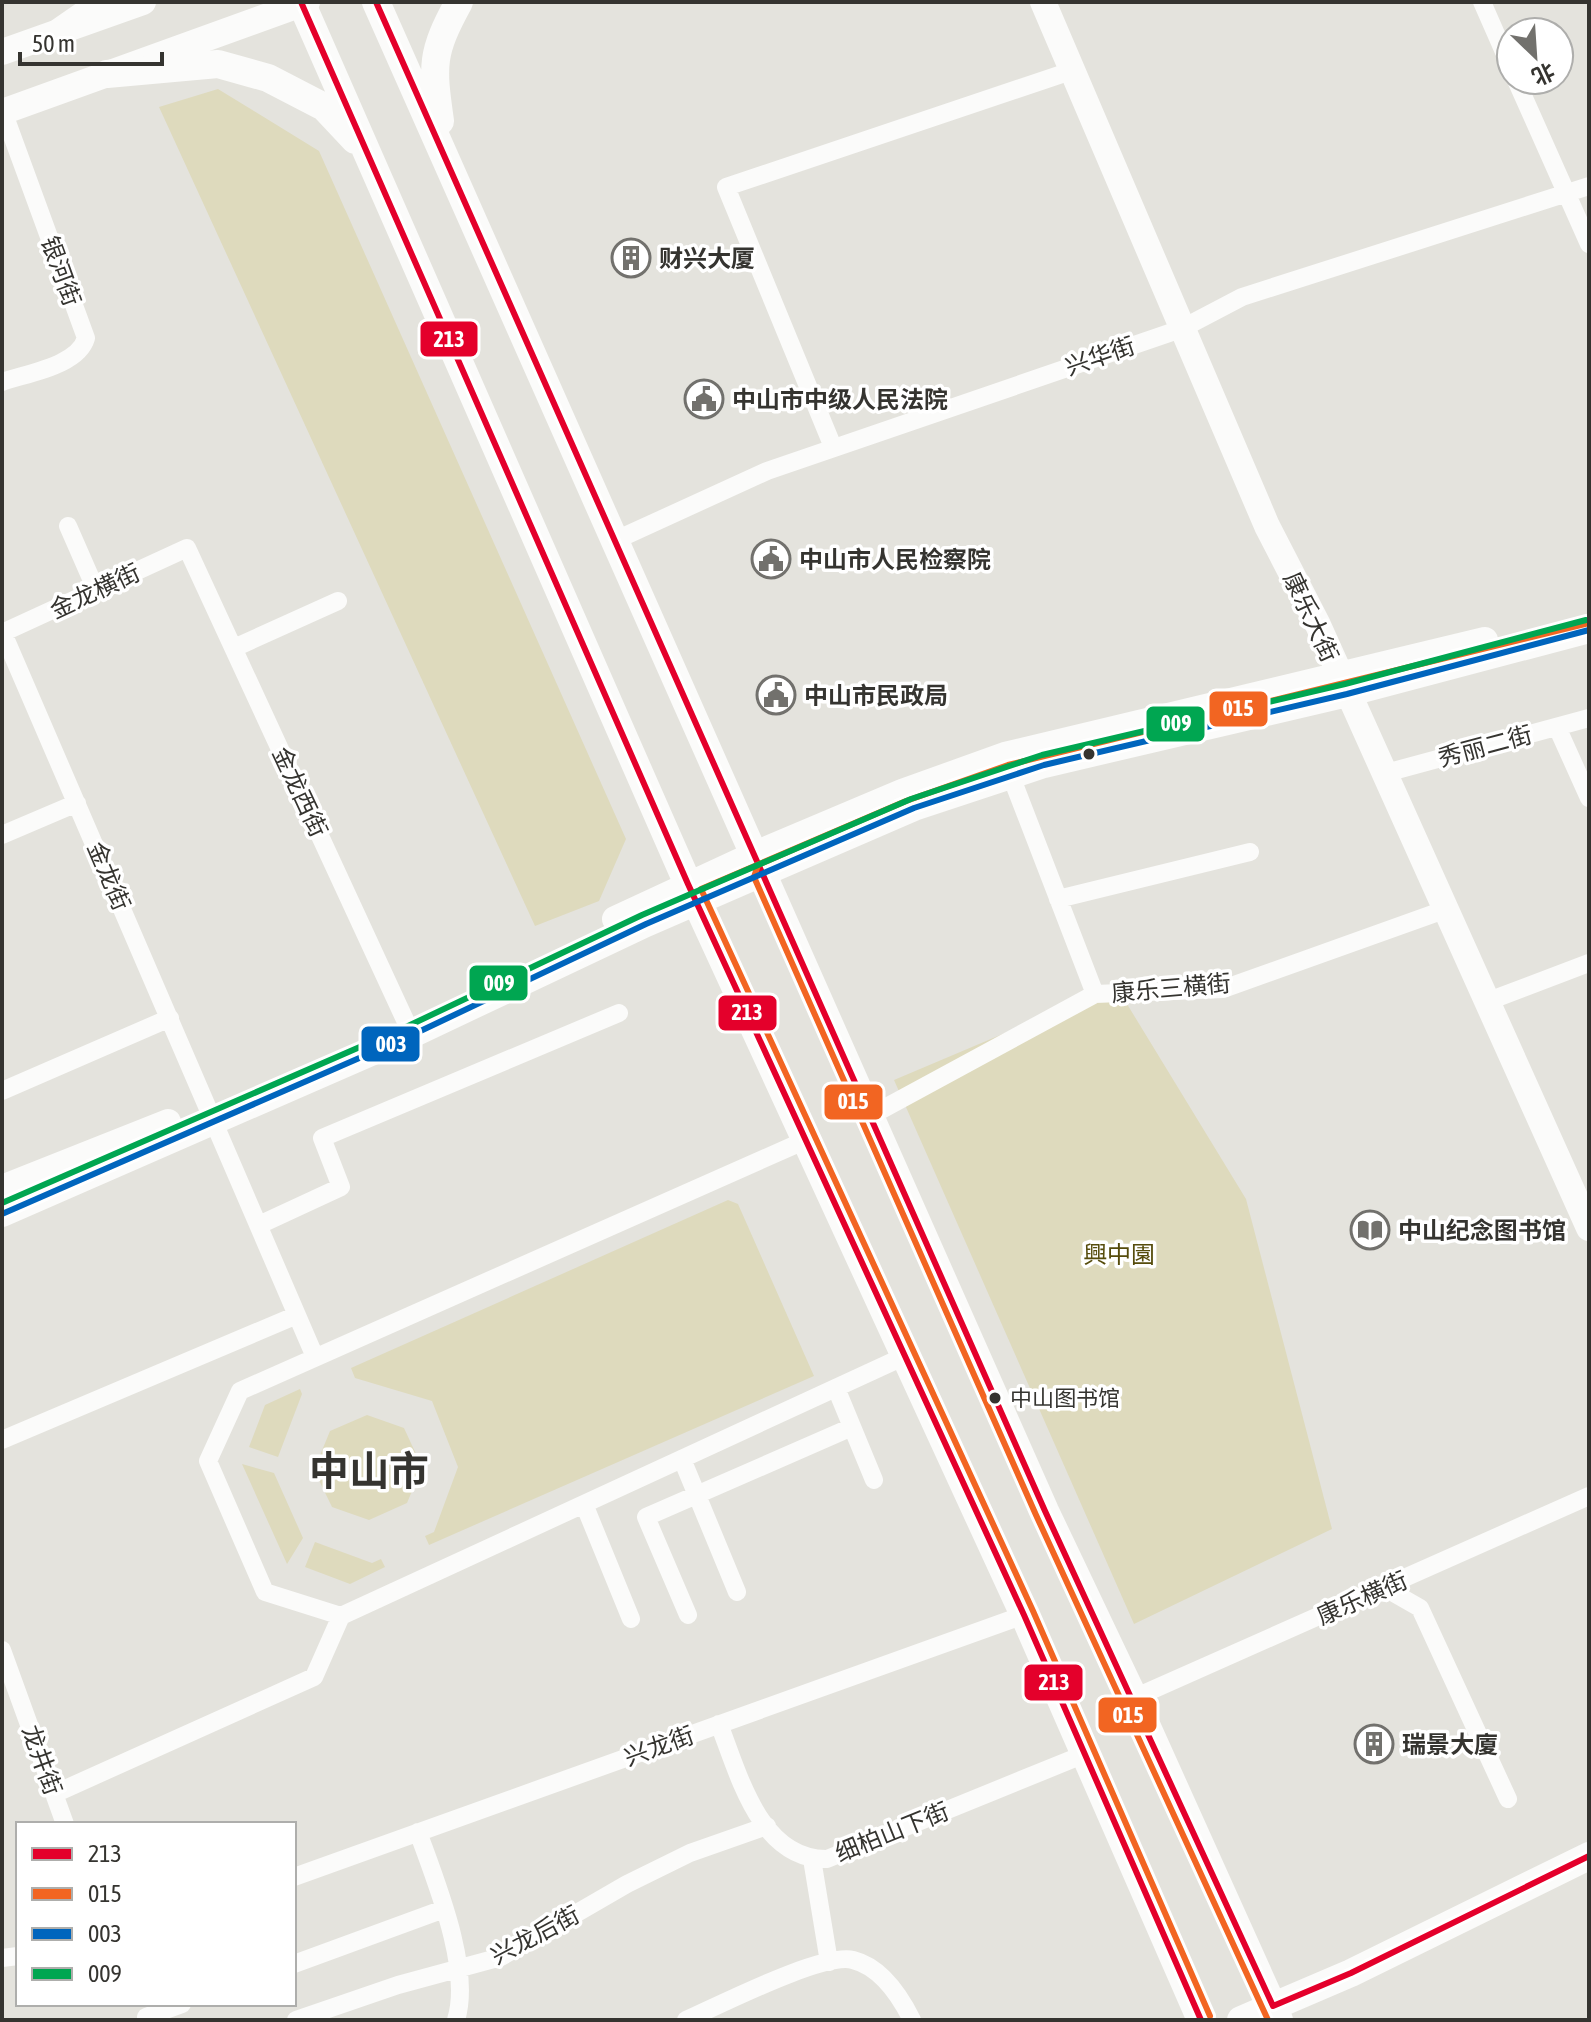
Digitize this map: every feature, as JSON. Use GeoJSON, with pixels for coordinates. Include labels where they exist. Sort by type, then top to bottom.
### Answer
{"type":"FeatureCollection","features":[{"type":"Feature","properties":{"kind":"main road"},"geometry":{"type":"LineString","coordinates":[[61,31],[103,2]]}},
{"type":"Feature","properties":{"kind":"main road"},"geometry":{"type":"LineString","coordinates":[[376,2],[444,149],[1045,1511],[1281,2015]]}},
{"type":"Feature","properties":{"kind":"main road"},"geometry":{"type":"LineString","coordinates":[[444,149],[433,68],[444,30],[459,2]]}},
{"type":"Feature","properties":{"kind":"main road"},"geometry":{"type":"LineString","coordinates":[[304,3],[694,894],[1024,1615],[1201,2020]]}},
{"type":"Feature","properties":{"kind":"main road"},"geometry":{"type":"LineString","coordinates":[[107,74],[218,64],[268,78],[324,107],[371,157]]}},
{"type":"Feature","properties":{"kind":"main road"},"geometry":{"type":"LineString","coordinates":[[1281,2015],[1351,1973],[1589,1856]]}},
{"type":"Feature","properties":{"kind":"main road"},"geometry":{"type":"LineString","coordinates":[[1241,2020],[1281,2015],[1589,1872]]}},
{"type":"Feature","properties":{"kind":"street"},"geometry":{"type":"LineString","coordinates":[[2,52],[143,2]]}},
{"type":"Feature","properties":{"kind":"street","name":"康乐大街"},"geometry":{"type":"LineString","coordinates":[[1043,2],[1267,526],[1318,625],[1342,685],[1589,1228]]}},
{"type":"Feature","properties":{"kind":"street"},"geometry":{"type":"LineString","coordinates":[[1482,2],[1495,32]]}},
{"type":"Feature","properties":{"kind":"street"},"geometry":{"type":"LineString","coordinates":[[2,112],[304,3]]}},
{"type":"Feature","properties":{"kind":"street"},"geometry":{"type":"LineString","coordinates":[[833,447],[726,187],[1071,71]]}},
{"type":"Feature","properties":{"kind":"street"},"geometry":{"type":"LineString","coordinates":[[1523,96],[1589,244]]}},
{"type":"Feature","properties":{"kind":"street","name":"银河街"},"geometry":{"type":"LineString","coordinates":[[2,112],[86,338],[83,349],[69,359],[2,382]]}},
{"type":"Feature","properties":{"kind":"street","name":"兴华街"},"geometry":{"type":"LineString","coordinates":[[616,540],[767,471],[1181,329],[1242,297],[1589,186]]}},
{"type":"Feature","properties":{"kind":"street"},"geometry":{"type":"LineString","coordinates":[[68,526],[96,590]]}},
{"type":"Feature","properties":{"kind":"street","name":"金龙横街"},"geometry":{"type":"LineString","coordinates":[[2,633],[187,548]]}},
{"type":"Feature","properties":{"kind":"street","name":"金龙西街"},"geometry":{"type":"LineString","coordinates":[[187,548],[409,1028]]}},
{"type":"Feature","properties":{"kind":"street"},"geometry":{"type":"LineString","coordinates":[[234,648],[338,601]]}},
{"type":"Feature","properties":{"kind":"street"},"geometry":{"type":"LineString","coordinates":[[758,864],[1011,776],[1589,613]]}},
{"type":"Feature","properties":{"kind":"street"},"geometry":{"type":"LineString","coordinates":[[2,1214],[212,1113],[409,1028],[758,864],[902,792],[1005,755],[1589,630]]}},
{"type":"Feature","properties":{"kind":"street","name":"金龙街"},"geometry":{"type":"LineString","coordinates":[[2,633],[315,1357]]}},
{"type":"Feature","properties":{"kind":"street","name":"秀丽二街"},"geometry":{"type":"LineString","coordinates":[[1382,774],[1589,718]]}},
{"type":"Feature","properties":{"kind":"street"},"geometry":{"type":"LineString","coordinates":[[1557,727],[1589,798]]}},
{"type":"Feature","properties":{"kind":"street"},"geometry":{"type":"LineString","coordinates":[[1011,776],[1095,994]]}},
{"type":"Feature","properties":{"kind":"street"},"geometry":{"type":"LineString","coordinates":[[2,835],[77,803]]}},
{"type":"Feature","properties":{"kind":"street"},"geometry":{"type":"LineString","coordinates":[[1058,899],[1250,852]]}},
{"type":"Feature","properties":{"kind":"street","name":"康乐三横街"},"geometry":{"type":"LineString","coordinates":[[870,1116],[1095,994],[1223,989],[1444,910]]}},
{"type":"Feature","properties":{"kind":"street"},"geometry":{"type":"LineString","coordinates":[[1486,1002],[1589,963]]}},
{"type":"Feature","properties":{"kind":"street"},"geometry":{"type":"LineString","coordinates":[[259,1225],[341,1187],[322,1138],[619,1013]]}},
{"type":"Feature","properties":{"kind":"street"},"geometry":{"type":"LineString","coordinates":[[2,1091],[170,1018]]}},
{"type":"Feature","properties":{"kind":"street"},"geometry":{"type":"LineString","coordinates":[[2,1188],[212,1113]]}},
{"type":"Feature","properties":{"kind":"street"},"geometry":{"type":"LineString","coordinates":[[341,1616],[265,1592],[208,1461],[240,1391],[806,1140]]}},
{"type":"Feature","properties":{"kind":"street"},"geometry":{"type":"LineString","coordinates":[[2,1440],[297,1315]]}},
{"type":"Feature","properties":{"kind":"street"},"geometry":{"type":"LineString","coordinates":[[54,1794],[314,1677],[341,1616],[905,1356]]}},
{"type":"Feature","properties":{"kind":"street"},"geometry":{"type":"LineString","coordinates":[[836,1388],[874,1480]]}},
{"type":"Feature","properties":{"kind":"street"},"geometry":{"type":"LineString","coordinates":[[688,1615],[646,1517],[852,1427]]}},
{"type":"Feature","properties":{"kind":"street"},"geometry":{"type":"LineString","coordinates":[[682,1459],[737,1592]]}},
{"type":"Feature","properties":{"kind":"street","name":"康乐横街"},"geometry":{"type":"LineString","coordinates":[[1134,1698],[1589,1496]]}},
{"type":"Feature","properties":{"kind":"street"},"geometry":{"type":"LineString","coordinates":[[584,1504],[631,1619]]}},
{"type":"Feature","properties":{"kind":"street"},"geometry":{"type":"LineString","coordinates":[[1385,1588],[1420,1608],[1508,1799]]}},
{"type":"Feature","properties":{"kind":"street","name":"兴龙街"},"geometry":{"type":"LineString","coordinates":[[296,1876],[1024,1615]]}},
{"type":"Feature","properties":{"kind":"street","name":"龙井街"},"geometry":{"type":"LineString","coordinates":[[2,1650],[64,1822]]}},
{"type":"Feature","properties":{"kind":"street","name":"细柏山下街"},"geometry":{"type":"LineString","coordinates":[[719,1724],[748,1798],[767,1826],[793,1853],[812,1859],[827,1859],[1085,1754]]}},
{"type":"Feature","properties":{"kind":"street","name":"兴龙后街"},"geometry":{"type":"LineString","coordinates":[[296,2020],[398,1985],[501,1957],[627,1884],[690,1853],[767,1826]]}},
{"type":"Feature","properties":{"kind":"street"},"geometry":{"type":"LineString","coordinates":[[418,1832],[444,1909],[457,1971],[459,2009],[456,2020]]}},
{"type":"Feature","properties":{"kind":"street"},"geometry":{"type":"LineString","coordinates":[[812,1859],[829,1962]]}},
{"type":"Feature","properties":{"kind":"street"},"geometry":{"type":"LineString","coordinates":[[296,1963],[444,1909]]}},
{"type":"Feature","properties":{"kind":"street"},"geometry":{"type":"LineString","coordinates":[[686,2020],[772,1982],[829,1962],[852,1959],[874,1970],[897,1992],[912,2020]]}},
{"type":"Feature","properties":{"kind":"street"},"geometry":{"type":"LineString","coordinates":[[145,2014],[175,2006]]}},
{"type":"Feature","properties":{"kind":"green space"},"geometry":{"type":"Polygon","coordinates":[[[218,89],[319,151],[626,839],[599,901],[535,926],[159,107],[218,89]]]}},
{"type":"Feature","properties":{"kind":"green space","name":"興中園"},"geometry":{"type":"Polygon","coordinates":[[[1116,986],[1246,1199],[1332,1529],[1134,1624],[894,1080],[1116,986]]]}},
{"type":"Feature","properties":{"kind":"green space"},"geometry":{"type":"Polygon","coordinates":[[[728,1200],[738,1204],[814,1376],[429,1545],[425,1536],[434,1532],[458,1467],[432,1401],[355,1378],[351,1368],[728,1200]]]}},
{"type":"Feature","properties":{"kind":"green space"},"geometry":{"type":"Polygon","coordinates":[[[300,1389],[302,1394],[278,1457],[249,1447],[265,1405],[300,1389]]]}},
{"type":"Feature","properties":{"kind":"green space"},"geometry":{"type":"Polygon","coordinates":[[[367,1415],[404,1428],[422,1467],[407,1503],[369,1520],[332,1507],[314,1470],[330,1431],[367,1415]]]}},
{"type":"Feature","properties":{"kind":"green space"},"geometry":{"type":"Polygon","coordinates":[[[242,1464],[274,1473],[303,1538],[287,1564],[242,1464]]]}},
{"type":"Feature","properties":{"kind":"green space"},"geometry":{"type":"Polygon","coordinates":[[[315,1542],[372,1563],[381,1559],[385,1567],[350,1584],[305,1567],[315,1542]]]}},
{"type":"Feature","properties":{"kind":"transit line","name":"213"},"geometry":{"type":"LineString","coordinates":[[301,2],[688,884],[1024,1615],[1201,2020]]}},
{"type":"Feature","properties":{"kind":"transit line","name":"213"},"geometry":{"type":"LineString","coordinates":[[376,2],[1045,1511],[1273,2006],[1351,1973],[1589,1856]]}},
{"type":"Feature","properties":{"kind":"transit line","name":"009"},"geometry":{"type":"LineString","coordinates":[[2,1203],[408,1026],[642,915],[911,799],[1042,755],[1345,684],[1586,620]]}},
{"type":"Feature","properties":{"kind":"transit line","name":"015"},"geometry":{"type":"LineString","coordinates":[[1210,2016],[1033,1611],[701,889],[906,801],[1008,765],[1589,623]]}},
{"type":"Feature","properties":{"kind":"transit line","name":"003"},"geometry":{"type":"LineString","coordinates":[[2,1214],[412,1035],[646,924],[914,808],[1044,765],[1347,694],[1589,630]]}},
{"type":"Feature","properties":{"kind":"transit line","name":"015"},"geometry":{"type":"LineString","coordinates":[[829,834],[758,865],[754,877],[1036,1515],[1268,2020]]}},
{"type":"Feature","properties":{"kind":"place","name":"财兴大厦"},"geometry":{"type":"Point","coordinates":[631,258]}},
{"type":"Feature","properties":{"kind":"place","name":"中山市中级人民法院"},"geometry":{"type":"Point","coordinates":[704,399]}},
{"type":"Feature","properties":{"kind":"place","name":"中山市人民检察院"},"geometry":{"type":"Point","coordinates":[771,559]}},
{"type":"Feature","properties":{"kind":"place","name":"中山市民政局"},"geometry":{"type":"Point","coordinates":[776,695]}},
{"type":"Feature","properties":{"kind":"place","name":"中山纪念图书馆"},"geometry":{"type":"Point","coordinates":[1370,1230]}},
{"type":"Feature","properties":{"kind":"place","name":"中山图书馆"},"geometry":{"type":"Point","coordinates":[995,1398]}},
{"type":"Feature","properties":{"kind":"place","name":"瑞景大廈"},"geometry":{"type":"Point","coordinates":[1374,1744]}},
{"type":"Feature","properties":{"kind":"district","name":"中山市"},"geometry":{"type":"Point","coordinates":[369,1470]}}]}
